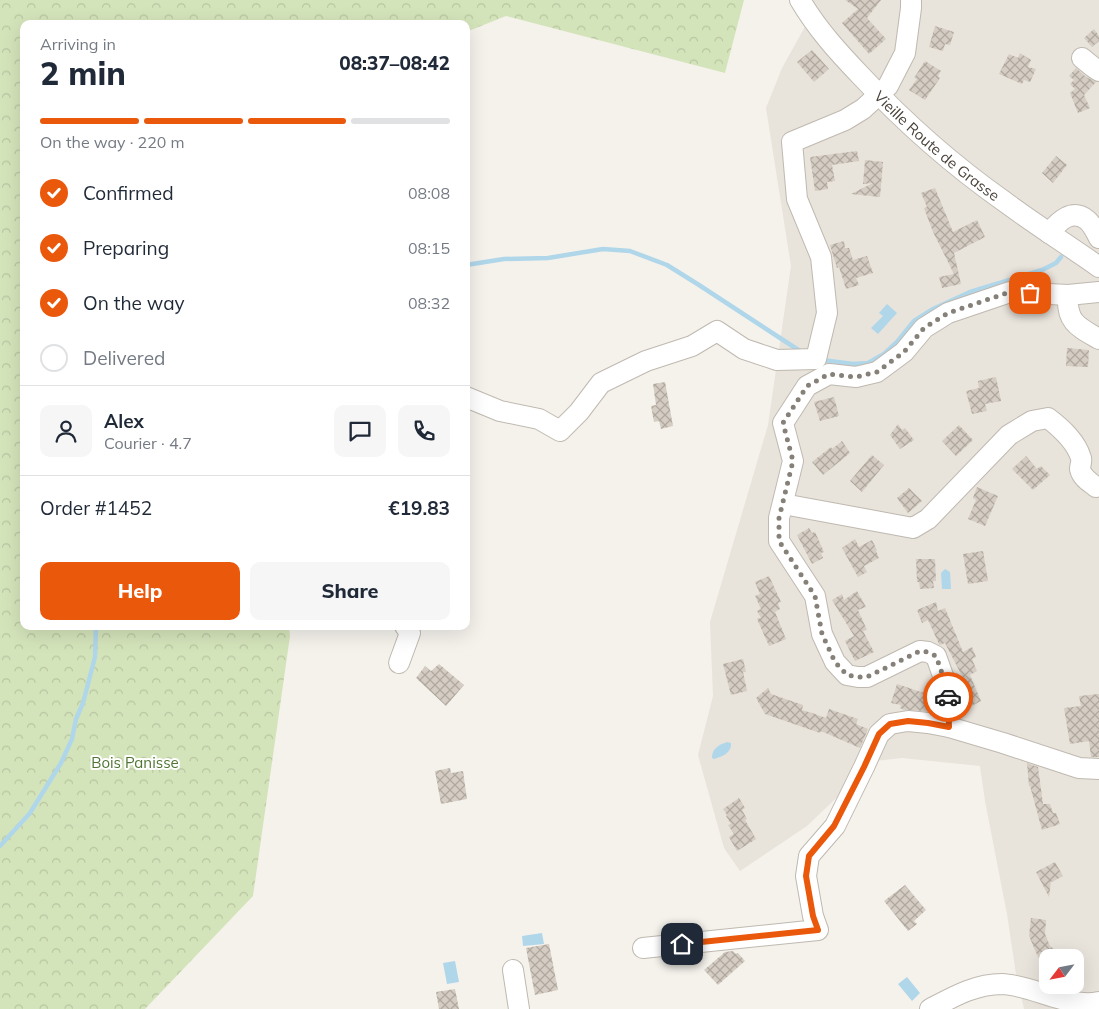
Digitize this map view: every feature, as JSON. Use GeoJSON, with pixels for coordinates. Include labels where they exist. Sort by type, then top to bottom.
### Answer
{"type":"FeatureCollection","features":[{"type":"Feature","properties":{"kind":"street","name":"Vieille Route de Grasse"},"geometry":{"type":"LineString","coordinates":[[800,0],[810,18],[846,60],[914,129],[1004,202],[1099,267]]}},
{"type":"Feature","properties":{"kind":"street"},"geometry":{"type":"LineString","coordinates":[[470,399],[500,411],[539,420],[560,432],[579,412],[601,383],[646,361],[692,346],[717,331],[744,349],[777,360],[816,358],[827,313],[821,257],[797,199],[792,142],[819,132],[863,110],[888,86],[905,53],[912,8],[911,2]]}},
{"type":"Feature","properties":{"kind":"street"},"geometry":{"type":"LineString","coordinates":[[1082,58],[1099,70]]}},
{"type":"Feature","properties":{"kind":"street"},"geometry":{"type":"LineString","coordinates":[[1049,233],[1058,223],[1070,216],[1079,216],[1095,225]]}},
{"type":"Feature","properties":{"kind":"street"},"geometry":{"type":"LineString","coordinates":[[949,727],[948,690],[936,656],[920,651],[867,677],[847,675],[835,662],[822,634],[815,596],[779,541],[779,518],[793,461],[783,423],[807,386],[829,374],[856,377],[877,372],[904,352],[924,328],[948,313],[1010,292],[1068,295],[1099,292]]}},
{"type":"Feature","properties":{"kind":"street"},"geometry":{"type":"LineString","coordinates":[[1068,295],[1068,313],[1078,327],[1099,339]]}},
{"type":"Feature","properties":{"kind":"street"},"geometry":{"type":"LineString","coordinates":[[783,504],[913,528],[928,519],[1009,435],[1032,422],[1048,418],[1062,429],[1075,447],[1082,459],[1080,469],[1086,479],[1096,487]]}},
{"type":"Feature","properties":{"kind":"street"},"geometry":{"type":"LineString","coordinates":[[399,663],[410,633],[408,630]]}},
{"type":"Feature","properties":{"kind":"street"},"geometry":{"type":"LineString","coordinates":[[643,948],[818,930],[813,916],[806,876],[809,856],[834,826],[879,734],[890,724],[908,721],[949,727],[1079,768],[1099,769]]}},
{"type":"Feature","properties":{"kind":"street"},"geometry":{"type":"LineString","coordinates":[[512,970],[519,1009]]}},
{"type":"Feature","properties":{"kind":"street"},"geometry":{"type":"LineString","coordinates":[[930,1009],[959,993],[981,986],[1003,984],[1079,1004],[1091,1005],[1099,1002]]}},
{"type":"Feature","properties":{"kind":"shaded area"},"geometry":{"type":"Polygon","coordinates":[[[812,0],[1099,0],[1099,1009],[1024,1009],[1016,974],[980,766],[902,758],[875,761],[807,826],[740,871],[724,848],[698,755],[713,696],[710,622],[768,425],[791,266],[766,108],[782,68],[816,7],[812,0]]]}},
{"type":"Feature","properties":{"kind":"green space","name":"Bois Panisse"},"geometry":{"type":"Polygon","coordinates":[[[0,0],[744,0],[725,73],[506,16],[470,30],[470,20],[20,20],[20,630],[289,630],[290,636],[253,896],[145,1009],[0,1009],[0,0]]]}},
{"type":"Feature","properties":{"kind":"water"},"geometry":{"type":"Polygon","coordinates":[[[887,304],[897,313],[878,334],[871,328],[883,316],[879,313],[887,304]]]}},
{"type":"Feature","properties":{"kind":"water"},"geometry":{"type":"Polygon","coordinates":[[[945,569],[950,572],[951,589],[942,589],[941,573],[945,569]]]}},
{"type":"Feature","properties":{"kind":"water"},"geometry":{"type":"Polygon","coordinates":[[[727,742],[731,743],[728,752],[720,757],[712,758],[715,749],[727,742]]]}},
{"type":"Feature","properties":{"kind":"water"},"geometry":{"type":"Polygon","coordinates":[[[542,933],[544,944],[523,946],[522,936],[542,933]]]}},
{"type":"Feature","properties":{"kind":"water"},"geometry":{"type":"Polygon","coordinates":[[[455,961],[459,982],[447,984],[443,963],[455,961]]]}},
{"type":"Feature","properties":{"kind":"water"},"geometry":{"type":"Polygon","coordinates":[[[907,977],[920,993],[912,1001],[898,984],[907,977]]]}},
{"type":"Feature","properties":{"kind":"building"},"geometry":{"type":"Polygon","coordinates":[[[845,0],[881,0],[867,18],[886,39],[869,54],[842,23],[858,9],[845,0]]]}},
{"type":"Feature","properties":{"kind":"building"},"geometry":{"type":"Polygon","coordinates":[[[935,26],[954,32],[950,45],[945,44],[943,51],[929,47],[935,26]]]}},
{"type":"Feature","properties":{"kind":"building"},"geometry":{"type":"Polygon","coordinates":[[[1094,29],[1099,36],[1099,41],[1092,47],[1084,38],[1094,29]]]}},
{"type":"Feature","properties":{"kind":"building"},"geometry":{"type":"Polygon","coordinates":[[[812,50],[829,69],[814,82],[797,62],[812,50]]]}},
{"type":"Feature","properties":{"kind":"building"},"geometry":{"type":"Polygon","coordinates":[[[1020,53],[1031,60],[1028,67],[1036,69],[1030,82],[1024,80],[1022,84],[999,74],[1009,54],[1018,58],[1020,53]]]}},
{"type":"Feature","properties":{"kind":"building"},"geometry":{"type":"Polygon","coordinates":[[[925,61],[941,71],[938,76],[940,78],[925,100],[909,90],[917,79],[914,78],[925,61]]]}},
{"type":"Feature","properties":{"kind":"building"},"geometry":{"type":"Polygon","coordinates":[[[1076,68],[1086,77],[1096,82],[1084,95],[1090,108],[1078,113],[1070,93],[1075,89],[1070,84],[1074,80],[1069,76],[1076,68]]]}},
{"type":"Feature","properties":{"kind":"building"},"geometry":{"type":"Polygon","coordinates":[[[857,151],[859,161],[832,165],[835,181],[827,182],[828,189],[815,191],[810,157],[857,151]]]}},
{"type":"Feature","properties":{"kind":"building"},"geometry":{"type":"Polygon","coordinates":[[[1056,156],[1067,165],[1053,183],[1042,173],[1056,156]]]}},
{"type":"Feature","properties":{"kind":"building"},"geometry":{"type":"Polygon","coordinates":[[[865,160],[883,162],[880,197],[851,194],[873,183],[863,184],[865,160]]]}},
{"type":"Feature","properties":{"kind":"building"},"geometry":{"type":"Polygon","coordinates":[[[935,188],[953,232],[977,220],[985,237],[954,253],[961,284],[942,288],[939,277],[954,274],[933,232],[924,208],[927,207],[921,193],[935,188]]]}},
{"type":"Feature","properties":{"kind":"building"},"geometry":{"type":"Polygon","coordinates":[[[844,241],[845,248],[849,248],[853,260],[867,256],[873,273],[856,278],[859,285],[846,289],[830,245],[844,241]]]}},
{"type":"Feature","properties":{"kind":"building"},"geometry":{"type":"Polygon","coordinates":[[[1067,348],[1089,350],[1088,367],[1066,366],[1067,348]]]}},
{"type":"Feature","properties":{"kind":"building"},"geometry":{"type":"Polygon","coordinates":[[[996,377],[1001,401],[985,404],[987,411],[972,414],[966,391],[979,388],[978,381],[996,377]]]}},
{"type":"Feature","properties":{"kind":"building"},"geometry":{"type":"Polygon","coordinates":[[[665,382],[673,426],[661,429],[659,421],[654,422],[651,406],[656,405],[653,384],[665,382]]]}},
{"type":"Feature","properties":{"kind":"building"},"geometry":{"type":"Polygon","coordinates":[[[834,397],[839,416],[820,421],[814,402],[834,397]]]}},
{"type":"Feature","properties":{"kind":"building"},"geometry":{"type":"Polygon","coordinates":[[[898,424],[902,430],[905,428],[914,440],[900,449],[890,435],[898,424]]]}},
{"type":"Feature","properties":{"kind":"building"},"geometry":{"type":"Polygon","coordinates":[[[959,425],[973,440],[956,456],[942,441],[959,425]]]}},
{"type":"Feature","properties":{"kind":"building"},"geometry":{"type":"Polygon","coordinates":[[[842,441],[850,453],[823,475],[812,462],[842,441]]]}},
{"type":"Feature","properties":{"kind":"building"},"geometry":{"type":"Polygon","coordinates":[[[872,455],[884,465],[862,492],[850,481],[872,455]]]}},
{"type":"Feature","properties":{"kind":"building"},"geometry":{"type":"Polygon","coordinates":[[[1026,456],[1037,469],[1041,466],[1050,475],[1033,490],[1012,469],[1026,456]]]}},
{"type":"Feature","properties":{"kind":"building"},"geometry":{"type":"Polygon","coordinates":[[[977,487],[998,496],[985,526],[968,519],[976,500],[973,498],[977,487]]]}},
{"type":"Feature","properties":{"kind":"building"},"geometry":{"type":"Polygon","coordinates":[[[909,488],[922,501],[908,513],[897,498],[909,488]]]}},
{"type":"Feature","properties":{"kind":"building"},"geometry":{"type":"Polygon","coordinates":[[[809,528],[812,533],[815,532],[824,552],[821,553],[823,558],[812,564],[797,535],[809,528]]]}},
{"type":"Feature","properties":{"kind":"building"},"geometry":{"type":"Polygon","coordinates":[[[855,539],[859,547],[872,540],[879,558],[864,566],[867,572],[858,577],[842,548],[855,539]]]}},
{"type":"Feature","properties":{"kind":"building"},"geometry":{"type":"Polygon","coordinates":[[[983,551],[988,581],[968,584],[963,554],[983,551]]]}},
{"type":"Feature","properties":{"kind":"building"},"geometry":{"type":"Polygon","coordinates":[[[916,559],[935,559],[936,581],[933,581],[934,588],[920,589],[919,582],[917,582],[916,559]]]}},
{"type":"Feature","properties":{"kind":"building"},"geometry":{"type":"Polygon","coordinates":[[[769,576],[781,602],[778,603],[780,609],[775,612],[786,639],[769,646],[757,619],[761,618],[757,611],[761,609],[755,596],[760,594],[755,582],[769,576]]]}},
{"type":"Feature","properties":{"kind":"building"},"geometry":{"type":"Polygon","coordinates":[[[857,591],[866,607],[858,610],[867,630],[863,631],[874,652],[855,661],[845,641],[854,636],[832,600],[842,594],[844,600],[857,591]]]}},
{"type":"Feature","properties":{"kind":"building"},"geometry":{"type":"Polygon","coordinates":[[[936,602],[938,611],[945,608],[963,652],[972,647],[976,657],[972,659],[977,671],[970,675],[981,701],[964,710],[960,702],[960,689],[957,681],[963,678],[945,643],[939,644],[928,620],[922,623],[917,610],[936,602]]]}},
{"type":"Feature","properties":{"kind":"building"},"geometry":{"type":"Polygon","coordinates":[[[743,659],[746,672],[743,672],[747,691],[731,695],[723,664],[743,659]]]}},
{"type":"Feature","properties":{"kind":"building"},"geometry":{"type":"Polygon","coordinates":[[[439,664],[464,685],[446,706],[416,678],[425,666],[431,671],[439,664]]]}},
{"type":"Feature","properties":{"kind":"building"},"geometry":{"type":"Polygon","coordinates":[[[897,684],[936,697],[931,710],[904,710],[900,708],[901,705],[891,703],[897,684]]]}},
{"type":"Feature","properties":{"kind":"building"},"geometry":{"type":"Polygon","coordinates":[[[768,688],[771,694],[803,705],[802,710],[826,718],[829,709],[858,719],[856,724],[868,729],[860,748],[821,731],[820,733],[765,714],[756,698],[768,688]]]}},
{"type":"Feature","properties":{"kind":"building"},"geometry":{"type":"Polygon","coordinates":[[[1099,694],[1099,757],[1091,757],[1089,741],[1070,744],[1064,708],[1081,706],[1079,696],[1099,694]]]}},
{"type":"Feature","properties":{"kind":"building"},"geometry":{"type":"Polygon","coordinates":[[[1027,763],[1038,767],[1043,804],[1050,804],[1060,824],[1042,830],[1029,786],[1027,763]]]}},
{"type":"Feature","properties":{"kind":"building"},"geometry":{"type":"Polygon","coordinates":[[[450,768],[451,773],[463,771],[467,799],[441,804],[435,771],[450,768]]]}},
{"type":"Feature","properties":{"kind":"building"},"geometry":{"type":"Polygon","coordinates":[[[739,798],[745,808],[742,810],[747,819],[745,820],[756,839],[737,851],[729,837],[734,834],[728,825],[731,824],[723,809],[739,798]]]}},
{"type":"Feature","properties":{"kind":"building"},"geometry":{"type":"Polygon","coordinates":[[[1055,862],[1063,876],[1051,881],[1049,897],[1036,872],[1055,862]]]}},
{"type":"Feature","properties":{"kind":"building"},"geometry":{"type":"Polygon","coordinates":[[[905,885],[926,910],[914,921],[917,924],[908,931],[884,901],[905,885]]]}},
{"type":"Feature","properties":{"kind":"building"},"geometry":{"type":"Polygon","coordinates":[[[1031,918],[1046,920],[1045,934],[1050,946],[1054,949],[1039,949],[1039,958],[1029,936],[1031,918]]]}},
{"type":"Feature","properties":{"kind":"building"},"geometry":{"type":"Polygon","coordinates":[[[549,944],[558,990],[535,995],[526,948],[549,944]]]}},
{"type":"Feature","properties":{"kind":"building"},"geometry":{"type":"Polygon","coordinates":[[[733,951],[736,954],[738,953],[745,961],[718,985],[704,970],[725,952],[733,951]]]}},
{"type":"Feature","properties":{"kind":"building"},"geometry":{"type":"Polygon","coordinates":[[[455,989],[459,1009],[439,1009],[436,992],[455,989]]]}},
{"type":"Feature","properties":{"kind":"waterway"},"geometry":{"type":"LineString","coordinates":[[470,264],[504,259],[548,258],[603,249],[630,251],[667,265],[803,353]]}},
{"type":"Feature","properties":{"kind":"waterway"},"geometry":{"type":"LineString","coordinates":[[822,360],[853,364],[868,363],[884,354],[897,342],[914,321],[933,309],[970,292],[1042,270],[1056,263],[1061,257]]}},
{"type":"Feature","properties":{"kind":"waterway"},"geometry":{"type":"LineString","coordinates":[[0,846],[30,813],[61,763],[72,739],[76,719],[83,703],[95,657],[96,630]]}},
{"type":"Feature","properties":{"kind":"way so far"},"geometry":{"type":"LineString","coordinates":[[948,697],[948,690],[936,656],[928,652],[920,651],[867,677],[847,675],[835,662],[822,634],[815,596],[779,541],[779,518],[793,461],[783,423],[807,386],[829,374],[856,377],[877,372],[904,352],[924,328],[948,313],[1010,292],[1030,293]]}},
{"type":"Feature","properties":{"kind":"route"},"geometry":{"type":"LineString","coordinates":[[682,944],[818,930],[813,916],[806,876],[809,856],[834,826],[879,734],[890,724],[908,721],[949,727],[948,697]]}}]}
